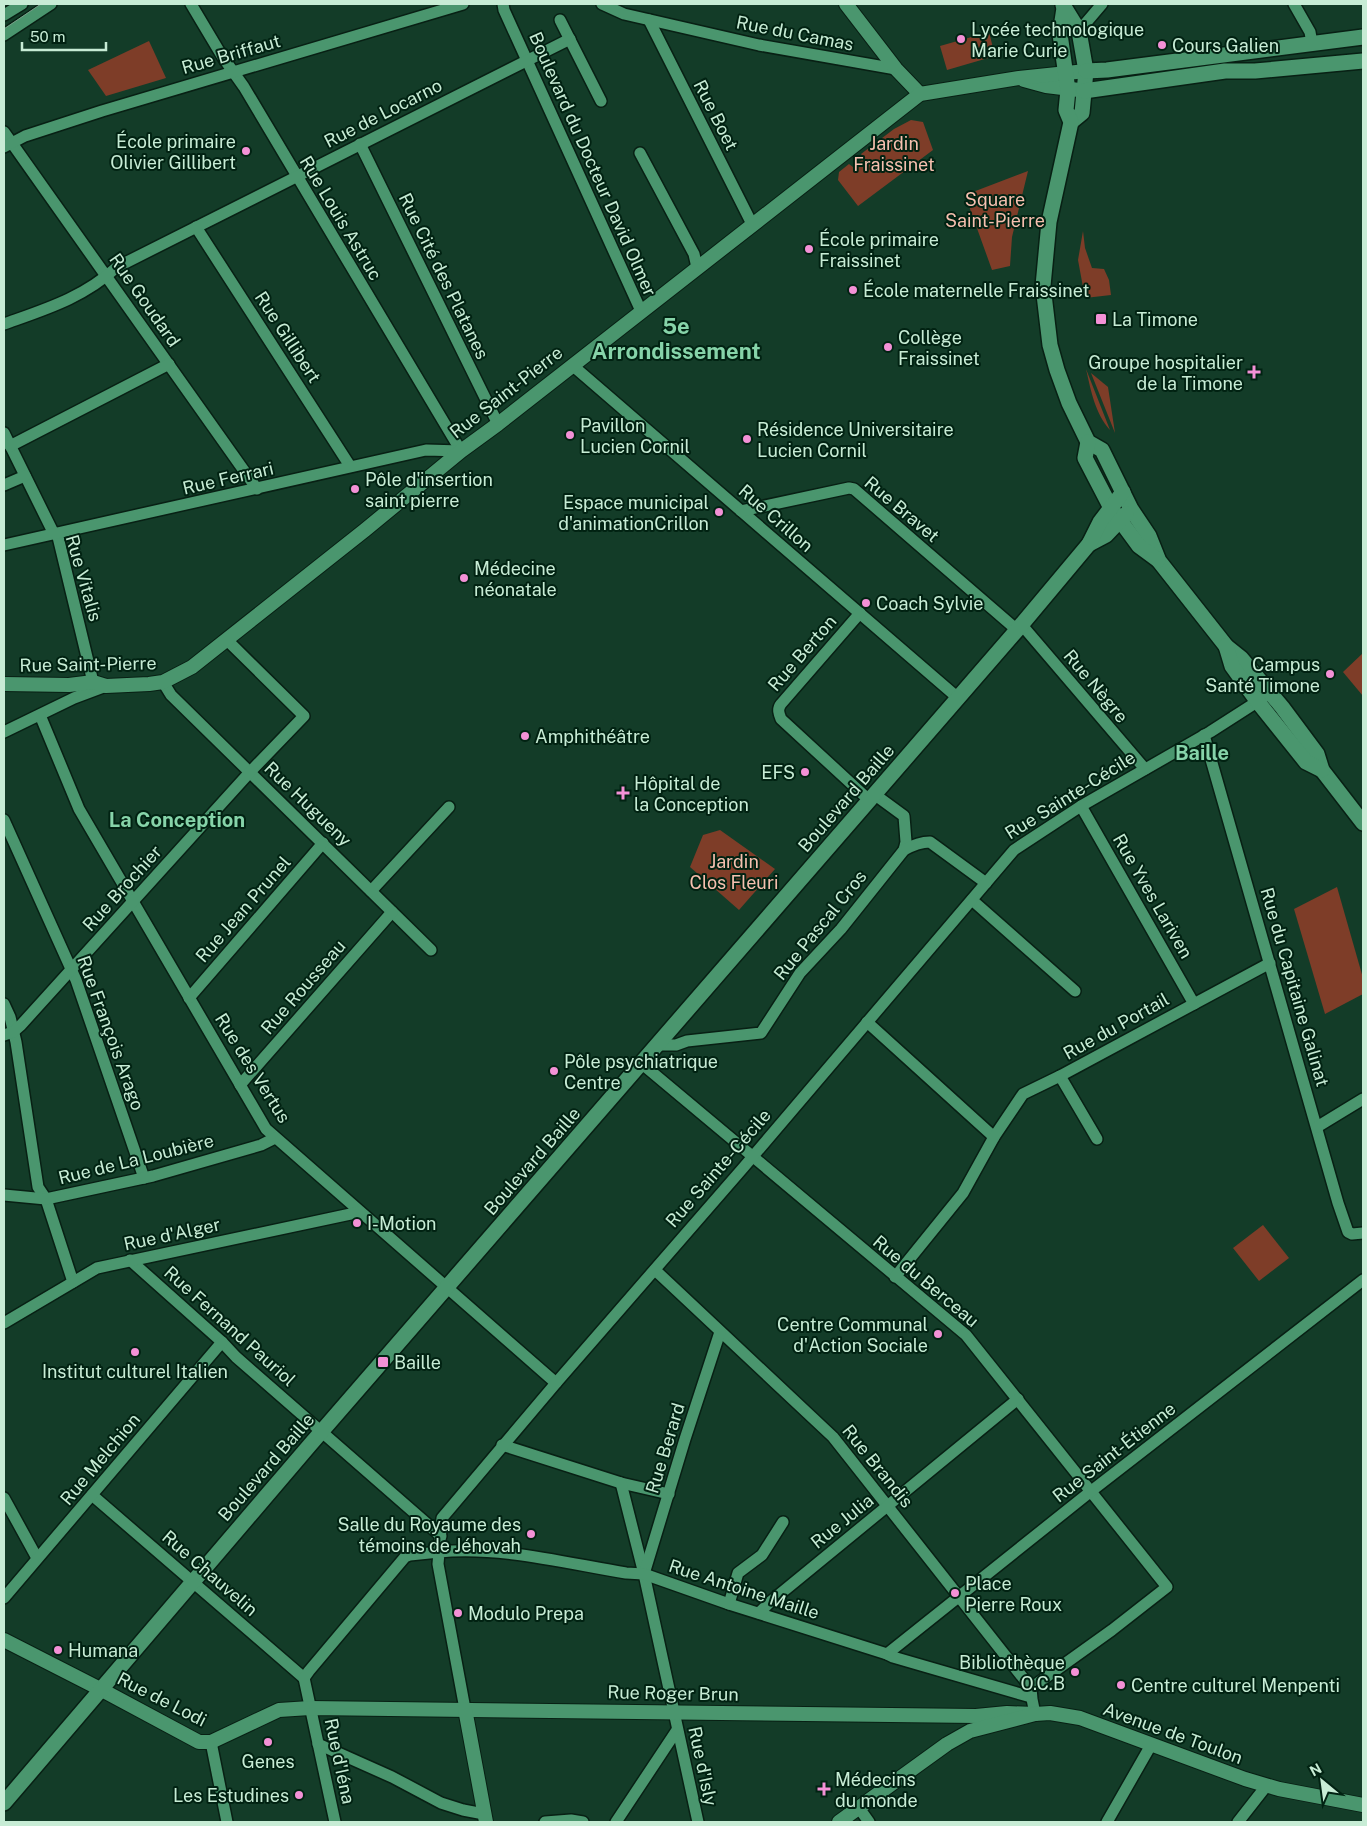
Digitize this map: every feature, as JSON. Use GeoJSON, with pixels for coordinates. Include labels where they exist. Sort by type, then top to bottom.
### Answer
{"type":"FeatureCollection","features":[{"type":"Feature","properties":{"kind":"main road"},"geometry":{"type":"LineString","coordinates":[[1063,6],[1079,31],[1086,71],[1082,113],[1071,122]]}},
{"type":"Feature","properties":{"kind":"main road"},"geometry":{"type":"LineString","coordinates":[[1063,6],[1060,34],[1068,90],[1066,110],[1071,122],[1049,222],[1043,286],[1050,345],[1069,404],[1088,442],[1086,458],[1111,508],[1120,521],[1139,546],[1159,561],[1226,646],[1232,666],[1264,697],[1306,762],[1322,770],[1363,823]]}},
{"type":"Feature","properties":{"kind":"main road","name":"Rue Saint-Pierre"},"geometry":{"type":"LineString","coordinates":[[1086,71],[1107,70],[1363,37]]}},
{"type":"Feature","properties":{"kind":"main road","name":"Rue Saint-Pierre"},"geometry":{"type":"LineString","coordinates":[[1084,91],[1225,71],[1255,72],[1363,61]]}},
{"type":"Feature","properties":{"kind":"main road"},"geometry":{"type":"LineString","coordinates":[[1088,442],[1102,450],[1131,509],[1149,536],[1159,561]]}},
{"type":"Feature","properties":{"kind":"main road","name":"Boulevard Baille"},"geometry":{"type":"LineString","coordinates":[[4,1804],[192,1581],[642,1063],[670,1043],[872,797],[1089,544],[1100,522],[1123,492]]}},
{"type":"Feature","properties":{"kind":"main road","name":"Boulevard Baille"},"geometry":{"type":"LineString","coordinates":[[1089,544],[1106,535],[1131,509]]}},
{"type":"Feature","properties":{"kind":"street"},"geometry":{"type":"LineString","coordinates":[[4,16],[22,4]]}},
{"type":"Feature","properties":{"kind":"street"},"geometry":{"type":"LineString","coordinates":[[4,35],[51,4]]}},
{"type":"Feature","properties":{"kind":"street","name":"Rue Louis Astruc"},"geometry":{"type":"LineString","coordinates":[[190,4],[244,87],[460,451]]}},
{"type":"Feature","properties":{"kind":"street","name":"Rue Briffaut"},"geometry":{"type":"LineString","coordinates":[[7,144],[40,131],[233,71],[462,4]]}},
{"type":"Feature","properties":{"kind":"street","name":"Boulevard du Docteur David Olmer"},"geometry":{"type":"LineString","coordinates":[[503,4],[504,10],[641,311]]}},
{"type":"Feature","properties":{"kind":"street","name":"Rue du Camas"},"geometry":{"type":"LineString","coordinates":[[602,4],[624,14],[758,45],[896,69]]}},
{"type":"Feature","properties":{"kind":"street"},"geometry":{"type":"LineString","coordinates":[[846,4],[896,69],[920,94]]}},
{"type":"Feature","properties":{"kind":"street"},"geometry":{"type":"LineString","coordinates":[[1079,31],[1102,4]]}},
{"type":"Feature","properties":{"kind":"street"},"geometry":{"type":"LineString","coordinates":[[1294,4],[1310,32],[1312,43]]}},
{"type":"Feature","properties":{"kind":"street"},"geometry":{"type":"LineString","coordinates":[[560,20],[601,102]]}},
{"type":"Feature","properties":{"kind":"street","name":"Rue Boet"},"geometry":{"type":"LineString","coordinates":[[649,20],[752,224]]}},
{"type":"Feature","properties":{"kind":"street","name":"Rue de Locarno"},"geometry":{"type":"LineString","coordinates":[[4,324],[69,300],[107,276],[117,267],[570,39]]}},
{"type":"Feature","properties":{"kind":"street","name":"Rue Saint-Pierre"},"geometry":{"type":"LineString","coordinates":[[4,684],[69,686],[163,682],[192,667],[434,474],[460,451],[498,424],[920,94],[1018,78],[1086,71]]}},
{"type":"Feature","properties":{"kind":"street","name":"Rue Saint-Pierre"},"geometry":{"type":"LineString","coordinates":[[1018,78],[1046,86],[1084,91]]}},
{"type":"Feature","properties":{"kind":"street","name":"Rue Goudard"},"geometry":{"type":"LineString","coordinates":[[4,132],[7,144],[107,276],[257,489]]}},
{"type":"Feature","properties":{"kind":"street","name":"Rue Cité des Platanes"},"geometry":{"type":"LineString","coordinates":[[360,144],[498,424]]}},
{"type":"Feature","properties":{"kind":"street"},"geometry":{"type":"LineString","coordinates":[[640,153],[694,254],[696,263]]}},
{"type":"Feature","properties":{"kind":"street","name":"Rue Gillibert"},"geometry":{"type":"LineString","coordinates":[[196,227],[350,466]]}},
{"type":"Feature","properties":{"kind":"street"},"geometry":{"type":"LineString","coordinates":[[10,446],[169,364]]}},
{"type":"Feature","properties":{"kind":"street","name":"Rue Crillon"},"geometry":{"type":"LineString","coordinates":[[572,365],[958,698]]}},
{"type":"Feature","properties":{"kind":"street","name":"Rue Vitalis"},"geometry":{"type":"LineString","coordinates":[[4,433],[52,530],[56,534],[100,684]]}},
{"type":"Feature","properties":{"kind":"street","name":"Rue Ferrari"},"geometry":{"type":"LineString","coordinates":[[4,545],[426,450],[460,451]]}},
{"type":"Feature","properties":{"kind":"street"},"geometry":{"type":"LineString","coordinates":[[4,485],[25,476]]}},
{"type":"Feature","properties":{"kind":"street","name":"Rue Bravet"},"geometry":{"type":"LineString","coordinates":[[741,512],[849,488],[854,489],[1019,627]]}},
{"type":"Feature","properties":{"kind":"street","name":"Rue Berton"},"geometry":{"type":"LineString","coordinates":[[860,613],[778,707],[782,719],[872,797]]}},
{"type":"Feature","properties":{"kind":"street","name":"Rue Nègre"},"geometry":{"type":"LineString","coordinates":[[1019,627],[1145,770]]}},
{"type":"Feature","properties":{"kind":"street","name":"Rue Brochier"},"geometry":{"type":"LineString","coordinates":[[8,1033],[72,970],[132,901],[304,716],[227,640]]}},
{"type":"Feature","properties":{"kind":"street","name":"Rue Hugueny"},"geometry":{"type":"LineString","coordinates":[[163,682],[171,695],[430,950]]}},
{"type":"Feature","properties":{"kind":"street"},"geometry":{"type":"LineString","coordinates":[[4,732],[100,684]]}},
{"type":"Feature","properties":{"kind":"street","name":"Rue Sainte-Cécile"},"geometry":{"type":"LineString","coordinates":[[465,1709],[437,1560],[442,1518],[1019,845],[1081,806],[1204,735],[1264,697]]}},
{"type":"Feature","properties":{"kind":"street","name":"Rue des Vertus"},"geometry":{"type":"LineString","coordinates":[[40,715],[79,808],[266,1129],[556,1383]]}},
{"type":"Feature","properties":{"kind":"street","name":"Rue du Capitaine Galinat"},"geometry":{"type":"LineString","coordinates":[[1204,735],[1346,1229],[1352,1234],[1363,1233]]}},
{"type":"Feature","properties":{"kind":"street"},"geometry":{"type":"LineString","coordinates":[[872,797],[904,816],[906,842],[904,850]]}},
{"type":"Feature","properties":{"kind":"street","name":"Rue Yves Lariven"},"geometry":{"type":"LineString","coordinates":[[1081,806],[1194,1004]]}},
{"type":"Feature","properties":{"kind":"street"},"geometry":{"type":"LineString","coordinates":[[371,891],[450,807]]}},
{"type":"Feature","properties":{"kind":"street","name":"Rue François Arago"},"geometry":{"type":"LineString","coordinates":[[4,820],[72,970],[144,1178]]}},
{"type":"Feature","properties":{"kind":"street"},"geometry":{"type":"LineString","coordinates":[[904,850],[922,842],[930,842],[986,883]]}},
{"type":"Feature","properties":{"kind":"street","name":"Rue Jean Prunel"},"geometry":{"type":"LineString","coordinates":[[189,998],[323,843]]}},
{"type":"Feature","properties":{"kind":"street","name":"Rue Pascal Cros"},"geometry":{"type":"LineString","coordinates":[[670,1043],[760,1033],[804,968],[840,929],[904,850]]}},
{"type":"Feature","properties":{"kind":"street"},"geometry":{"type":"LineString","coordinates":[[972,900],[1075,991]]}},
{"type":"Feature","properties":{"kind":"street","name":"Rue Rousseau"},"geometry":{"type":"LineString","coordinates":[[240,1085],[392,912]]}},
{"type":"Feature","properties":{"kind":"street","name":"Rue du Portail"},"geometry":{"type":"LineString","coordinates":[[896,1277],[962,1193],[994,1137],[1023,1094],[1270,963]]}},
{"type":"Feature","properties":{"kind":"street"},"geometry":{"type":"LineString","coordinates":[[4,1004],[10,1017],[8,1033],[38,1187],[46,1199],[73,1282]]}},
{"type":"Feature","properties":{"kind":"street"},"geometry":{"type":"LineString","coordinates":[[868,1022],[994,1137]]}},
{"type":"Feature","properties":{"kind":"street","name":"Rue du Berceau"},"geometry":{"type":"LineString","coordinates":[[642,1063],[966,1335],[1167,1588],[1031,1692]]}},
{"type":"Feature","properties":{"kind":"street"},"geometry":{"type":"LineString","coordinates":[[1060,1076],[1097,1140]]}},
{"type":"Feature","properties":{"kind":"street"},"geometry":{"type":"LineString","coordinates":[[1317,1127],[1363,1099]]}},
{"type":"Feature","properties":{"kind":"street","name":"Rue de La Loubière"},"geometry":{"type":"LineString","coordinates":[[4,1195],[46,1199],[144,1178],[261,1145],[274,1138]]}},
{"type":"Feature","properties":{"kind":"street","name":"Rue d'Alger"},"geometry":{"type":"LineString","coordinates":[[4,1322],[97,1268],[360,1212]]}},
{"type":"Feature","properties":{"kind":"street","name":"Rue Fernand Pauriol"},"geometry":{"type":"LineString","coordinates":[[130,1260],[222,1342],[236,1357],[441,1536]]}},
{"type":"Feature","properties":{"kind":"street","name":"Rue Brandis"},"geometry":{"type":"LineString","coordinates":[[655,1270],[833,1437],[1031,1692],[1035,1714]]}},
{"type":"Feature","properties":{"kind":"street","name":"Rue Saint-Étienne"},"geometry":{"type":"LineString","coordinates":[[887,1654],[1090,1492],[1363,1280]]}},
{"type":"Feature","properties":{"kind":"street","name":"Rue Berard"},"geometry":{"type":"LineString","coordinates":[[644,1574],[720,1332]]}},
{"type":"Feature","properties":{"kind":"street","name":"Rue Melchion"},"geometry":{"type":"LineString","coordinates":[[4,1598],[222,1342]]}},
{"type":"Feature","properties":{"kind":"street","name":"Rue Julia"},"geometry":{"type":"LineString","coordinates":[[759,1614],[768,1603],[1018,1399]]}},
{"type":"Feature","properties":{"kind":"street"},"geometry":{"type":"LineString","coordinates":[[502,1446],[621,1483],[669,1494]]}},
{"type":"Feature","properties":{"kind":"street","name":"Rue d'Isly"},"geometry":{"type":"LineString","coordinates":[[621,1483],[644,1574],[698,1822]]}},
{"type":"Feature","properties":{"kind":"street","name":"Rue Chauvelin"},"geometry":{"type":"LineString","coordinates":[[92,1495],[304,1678]]}},
{"type":"Feature","properties":{"kind":"street"},"geometry":{"type":"LineString","coordinates":[[4,1498],[37,1558]]}},
{"type":"Feature","properties":{"kind":"street"},"geometry":{"type":"LineString","coordinates":[[729,1604],[738,1573],[762,1555],[783,1522]]}},
{"type":"Feature","properties":{"kind":"street","name":"Rue Antoine Maille"},"geometry":{"type":"LineString","coordinates":[[439,1552],[459,1550],[490,1551],[626,1573],[644,1574],[729,1604],[893,1657],[1031,1692]]}},
{"type":"Feature","properties":{"kind":"street"},"geometry":{"type":"LineString","coordinates":[[310,1708],[304,1678],[405,1557],[439,1552]]}},
{"type":"Feature","properties":{"kind":"street","name":"Rue de Lodi"},"geometry":{"type":"LineString","coordinates":[[4,1640],[200,1742],[211,1742],[279,1710],[310,1708]]}},
{"type":"Feature","properties":{"kind":"street","name":"Rue Roger Brun"},"geometry":{"type":"LineString","coordinates":[[310,1708],[976,1716],[1007,1713],[1035,1714]]}},
{"type":"Feature","properties":{"kind":"street","name":"Rue d'Iéna"},"geometry":{"type":"LineString","coordinates":[[310,1708],[335,1822]]}},
{"type":"Feature","properties":{"kind":"street"},"geometry":{"type":"LineString","coordinates":[[465,1709],[485,1818]]}},
{"type":"Feature","properties":{"kind":"street","name":"Avenue de Toulon"},"geometry":{"type":"LineString","coordinates":[[839,1822],[947,1744],[970,1731],[1035,1714],[1050,1713],[1080,1718],[1224,1773],[1267,1785],[1363,1805]]}},
{"type":"Feature","properties":{"kind":"street"},"geometry":{"type":"LineString","coordinates":[[970,1731],[976,1716]]}},
{"type":"Feature","properties":{"kind":"street"},"geometry":{"type":"LineString","coordinates":[[616,1822],[677,1730]]}},
{"type":"Feature","properties":{"kind":"street"},"geometry":{"type":"LineString","coordinates":[[211,1742],[228,1822]]}},
{"type":"Feature","properties":{"kind":"street"},"geometry":{"type":"LineString","coordinates":[[318,1744],[392,1777],[441,1804],[485,1818]]}},
{"type":"Feature","properties":{"kind":"street"},"geometry":{"type":"LineString","coordinates":[[1107,1822],[1151,1745]]}},
{"type":"Feature","properties":{"kind":"street"},"geometry":{"type":"LineString","coordinates":[[1238,1822],[1267,1785]]}},
{"type":"Feature","properties":{"kind":"street"},"geometry":{"type":"LineString","coordinates":[[858,1808],[869,1822]]}},
{"type":"Feature","properties":{"kind":"street"},"geometry":{"type":"LineString","coordinates":[[545,1822],[571,1820],[583,1822]]}},
{"type":"Feature","properties":{"kind":"green space"},"geometry":{"type":"Polygon","coordinates":[[[989,32],[995,56],[947,70],[940,46],[989,32]]]}},
{"type":"Feature","properties":{"kind":"green space"},"geometry":{"type":"Polygon","coordinates":[[[149,41],[166,78],[106,96],[88,70],[149,41]]]}},
{"type":"Feature","properties":{"kind":"green space","name":"Jardin Fraissinet"},"geometry":{"type":"Polygon","coordinates":[[[911,120],[923,122],[933,150],[858,206],[838,180],[839,172],[849,164],[853,167],[864,158],[861,154],[894,129],[911,120]]]}},
{"type":"Feature","properties":{"kind":"green space","name":"Square Saint-Pierre"},"geometry":{"type":"Polygon","coordinates":[[[1028,171],[1012,237],[1010,266],[992,270],[965,195],[1028,171]]]}},
{"type":"Feature","properties":{"kind":"green space"},"geometry":{"type":"Polygon","coordinates":[[[1083,231],[1085,248],[1092,268],[1104,269],[1109,280],[1111,295],[1085,298],[1078,260],[1083,231]]]}},
{"type":"Feature","properties":{"kind":"green space"},"geometry":{"type":"Polygon","coordinates":[[[1086,369],[1110,430],[1097,409],[1086,369]]]}},
{"type":"Feature","properties":{"kind":"green space"},"geometry":{"type":"Polygon","coordinates":[[[1091,373],[1108,387],[1115,433],[1091,373]]]}},
{"type":"Feature","properties":{"kind":"green space"},"geometry":{"type":"Polygon","coordinates":[[[1363,653],[1363,696],[1343,672],[1363,653]]]}},
{"type":"Feature","properties":{"kind":"green space","name":"Jardin Clos Fleuri"},"geometry":{"type":"Polygon","coordinates":[[[720,830],[775,869],[739,910],[690,867],[703,835],[720,830]]]}},
{"type":"Feature","properties":{"kind":"green space"},"geometry":{"type":"Polygon","coordinates":[[[1337,887],[1363,978],[1363,994],[1325,1014],[1294,909],[1337,887]]]}},
{"type":"Feature","properties":{"kind":"green space"},"geometry":{"type":"Polygon","coordinates":[[[1263,1225],[1289,1258],[1259,1281],[1233,1248],[1263,1225]]]}},
{"type":"Feature","properties":{"kind":"tram line"},"geometry":{"type":"LineString","coordinates":[[4,29],[41,4]]}},
{"type":"Feature","properties":{"kind":"place","name":"Lycée technologique Marie Curie"},"geometry":{"type":"Point","coordinates":[961,39]}},
{"type":"Feature","properties":{"kind":"place","name":"Cours Galien"},"geometry":{"type":"Point","coordinates":[1162,45]}},
{"type":"Feature","properties":{"kind":"place","name":"École primaire Olivier Gillibert"},"geometry":{"type":"Point","coordinates":[246,151]}},
{"type":"Feature","properties":{"kind":"place","name":"École primaire Fraissinet"},"geometry":{"type":"Point","coordinates":[809,249]}},
{"type":"Feature","properties":{"kind":"place","name":"École maternelle Fraissinet"},"geometry":{"type":"Point","coordinates":[853,290]}},
{"type":"Feature","properties":{"kind":"place","name":"La Timone"},"geometry":{"type":"Point","coordinates":[1101,319]}},
{"type":"Feature","properties":{"kind":"place","name":"Collège Fraissinet"},"geometry":{"type":"Point","coordinates":[888,347]}},
{"type":"Feature","properties":{"kind":"place","name":"Groupe hospitalier de la Timone"},"geometry":{"type":"Point","coordinates":[1254,372]}},
{"type":"Feature","properties":{"kind":"place","name":"Pavillon Lucien Cornil"},"geometry":{"type":"Point","coordinates":[570,435]}},
{"type":"Feature","properties":{"kind":"place","name":"Résidence Universitaire Lucien Cornil"},"geometry":{"type":"Point","coordinates":[747,439]}},
{"type":"Feature","properties":{"kind":"place","name":"Pôle d'insertion saint pierre"},"geometry":{"type":"Point","coordinates":[355,489]}},
{"type":"Feature","properties":{"kind":"place","name":"Espace municipal d'animationCrillon"},"geometry":{"type":"Point","coordinates":[719,512]}},
{"type":"Feature","properties":{"kind":"place","name":"Médecine néonatale"},"geometry":{"type":"Point","coordinates":[464,578]}},
{"type":"Feature","properties":{"kind":"place","name":"Coach Sylvie"},"geometry":{"type":"Point","coordinates":[866,603]}},
{"type":"Feature","properties":{"kind":"place","name":"Campus Santé Timone"},"geometry":{"type":"Point","coordinates":[1330,674]}},
{"type":"Feature","properties":{"kind":"place","name":"Amphithéâtre"},"geometry":{"type":"Point","coordinates":[525,736]}},
{"type":"Feature","properties":{"kind":"place","name":"EFS"},"geometry":{"type":"Point","coordinates":[805,772]}},
{"type":"Feature","properties":{"kind":"place","name":"Hôpital de la Conception"},"geometry":{"type":"Point","coordinates":[623,793]}},
{"type":"Feature","properties":{"kind":"place","name":"Pôle psychiatrique Centre"},"geometry":{"type":"Point","coordinates":[554,1071]}},
{"type":"Feature","properties":{"kind":"place","name":"I-Motion"},"geometry":{"type":"Point","coordinates":[357,1223]}},
{"type":"Feature","properties":{"kind":"place","name":"Centre Communal d'Action Sociale"},"geometry":{"type":"Point","coordinates":[938,1334]}},
{"type":"Feature","properties":{"kind":"place","name":"Institut culturel Italien"},"geometry":{"type":"Point","coordinates":[135,1352]}},
{"type":"Feature","properties":{"kind":"place","name":"Baille"},"geometry":{"type":"Point","coordinates":[383,1362]}},
{"type":"Feature","properties":{"kind":"place","name":"Salle du Royaume des témoins de Jéhovah"},"geometry":{"type":"Point","coordinates":[531,1534]}},
{"type":"Feature","properties":{"kind":"place","name":"Place Pierre Roux"},"geometry":{"type":"Point","coordinates":[955,1593]}},
{"type":"Feature","properties":{"kind":"place","name":"Modulo Prepa"},"geometry":{"type":"Point","coordinates":[458,1613]}},
{"type":"Feature","properties":{"kind":"place","name":"Humana"},"geometry":{"type":"Point","coordinates":[58,1650]}},
{"type":"Feature","properties":{"kind":"place","name":"Bibliothèque O.C.B"},"geometry":{"type":"Point","coordinates":[1075,1672]}},
{"type":"Feature","properties":{"kind":"place","name":"Centre culturel Menpenti"},"geometry":{"type":"Point","coordinates":[1121,1685]}},
{"type":"Feature","properties":{"kind":"place","name":"Genes"},"geometry":{"type":"Point","coordinates":[268,1742]}},
{"type":"Feature","properties":{"kind":"place","name":"Médecins du monde"},"geometry":{"type":"Point","coordinates":[824,1789]}},
{"type":"Feature","properties":{"kind":"place","name":"Les Estudines"},"geometry":{"type":"Point","coordinates":[299,1795]}},
{"type":"Feature","properties":{"kind":"district","name":"5e Arrondissement"},"geometry":{"type":"Point","coordinates":[676,338]}},
{"type":"Feature","properties":{"kind":"district","name":"Baille"},"geometry":{"type":"Point","coordinates":[1202,753]}},
{"type":"Feature","properties":{"kind":"district","name":"La Conception"},"geometry":{"type":"Point","coordinates":[177,820]}}]}
